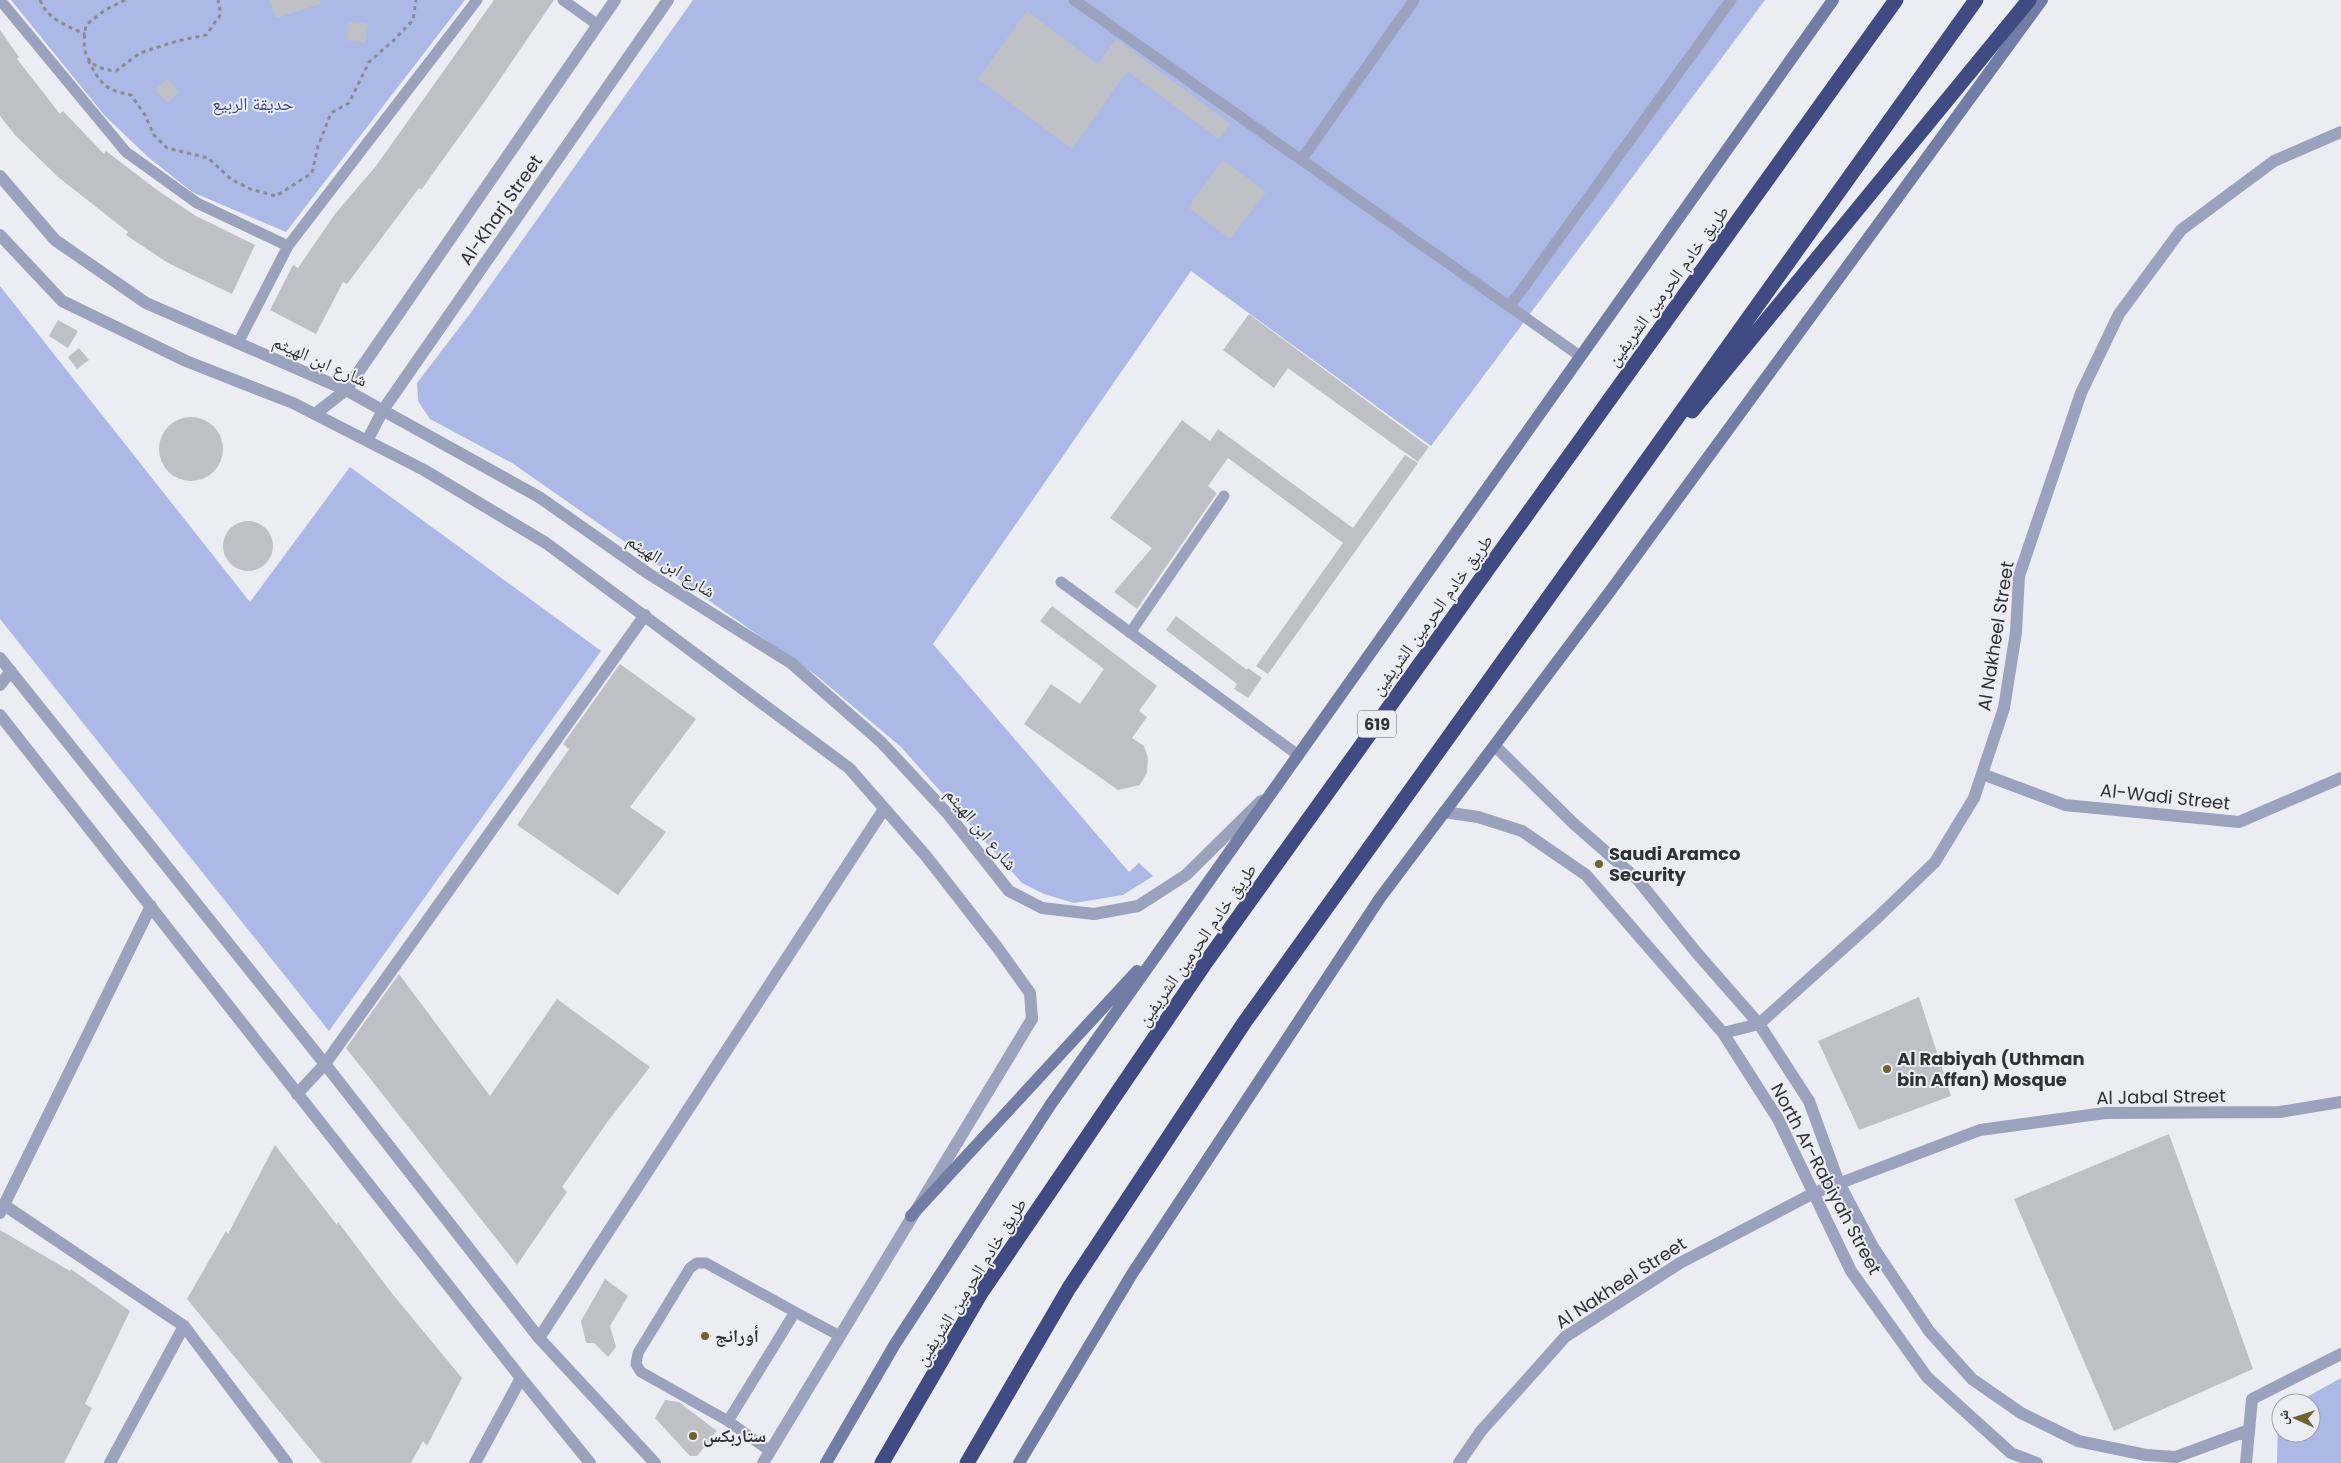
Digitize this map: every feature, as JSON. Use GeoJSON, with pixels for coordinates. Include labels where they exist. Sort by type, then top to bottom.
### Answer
{"type":"FeatureCollection","features":[{"type":"Feature","properties":{"kind":"highway","name":"طريق خادم الحرمين الشريفين"},"geometry":{"type":"LineString","coordinates":[[882,1463],[982,1293],[1204,965],[1896,0]]}},
{"type":"Feature","properties":{"kind":"highway"},"geometry":{"type":"LineString","coordinates":[[967,1463],[1070,1288],[1244,1024],[1976,0]]}},
{"type":"Feature","properties":{"kind":"highway"},"geometry":{"type":"LineString","coordinates":[[1600,525],[2030,0]]}},
{"type":"Feature","properties":{"kind":"main road"},"geometry":{"type":"LineString","coordinates":[[826,1463],[895,1344],[1051,1104],[1833,0]]}},
{"type":"Feature","properties":{"kind":"main road"},"geometry":{"type":"LineString","coordinates":[[1019,1463],[1132,1274],[1380,898],[1611,590],[2042,0]]}},
{"type":"Feature","properties":{"kind":"main road"},"geometry":{"type":"LineString","coordinates":[[911,1216],[1172,933]]}},
{"type":"Feature","properties":{"kind":"street","name":"Al-Kharj Street"},"geometry":{"type":"LineString","coordinates":[[315,414],[346,390],[615,0]]}},
{"type":"Feature","properties":{"kind":"street","name":"Al-Kharj Street"},"geometry":{"type":"LineString","coordinates":[[366,441],[383,410],[668,0]]}},
{"type":"Feature","properties":{"kind":"street","name":"Al Nakheel Street"},"geometry":{"type":"LineString","coordinates":[[1723,1033],[1759,1024],[1935,862],[1974,798],[2004,708],[2016,632],[2019,576],[2082,393],[2119,314],[2181,230],[2274,161],[2341,132]]}},
{"type":"Feature","properties":{"kind":"street","name":"شارع ابن الهيثم"},"geometry":{"type":"LineString","coordinates":[[0,176],[55,240],[146,303],[346,390],[539,497],[649,574],[791,663],[881,742],[948,814],[1010,891],[1042,908],[1094,914],[1138,906],[1186,875],[1272,791]]}},
{"type":"Feature","properties":{"kind":"street"},"geometry":{"type":"LineString","coordinates":[[0,235],[62,301],[186,361],[293,403],[424,470],[546,544],[644,615],[849,768],[938,872],[1030,993],[1032,1019],[838,1336],[763,1463]]}},
{"type":"Feature","properties":{"kind":"street"},"geometry":{"type":"LineString","coordinates":[[297,1094],[325,1064],[644,615]]}},
{"type":"Feature","properties":{"kind":"street"},"geometry":{"type":"LineString","coordinates":[[0,658],[325,1064],[539,1338],[655,1463]]}},
{"type":"Feature","properties":{"kind":"street"},"geometry":{"type":"LineString","coordinates":[[0,684],[11,671]]}},
{"type":"Feature","properties":{"kind":"street"},"geometry":{"type":"LineString","coordinates":[[0,715],[521,1378],[590,1463]]}},
{"type":"Feature","properties":{"kind":"street","name":"North Ar-Rabiyah Street"},"geometry":{"type":"LineString","coordinates":[[1495,746],[1573,823],[1638,880],[1696,952],[1759,1024],[1809,1101],[1839,1183],[1873,1247],[1929,1331],[1972,1379],[2021,1413],[2078,1441],[2146,1455],[2176,1457],[2249,1430]]}},
{"type":"Feature","properties":{"kind":"street","name":"Al-Wadi Street"},"geometry":{"type":"LineString","coordinates":[[1982,774],[2065,805],[2239,822],[2341,778]]}},
{"type":"Feature","properties":{"kind":"street"},"geometry":{"type":"LineString","coordinates":[[539,1338],[884,809]]}},
{"type":"Feature","properties":{"kind":"street","name":"North Ar-Rabiyah Street"},"geometry":{"type":"LineString","coordinates":[[1444,812],[1478,816],[1522,831],[1586,875],[1723,1033],[1778,1120],[1851,1271],[1927,1377],[2011,1453],[2037,1463]]}},
{"type":"Feature","properties":{"kind":"street"},"geometry":{"type":"LineString","coordinates":[[151,906],[2,1209],[184,1326],[287,1463]]}},
{"type":"Feature","properties":{"kind":"street","name":"Al Jabal Street"},"geometry":{"type":"LineString","coordinates":[[1814,1193],[1980,1130],[2105,1113],[2280,1112],[2341,1102]]}},
{"type":"Feature","properties":{"kind":"street","name":"Al Nakheel Street"},"geometry":{"type":"LineString","coordinates":[[1458,1463],[1480,1432],[1565,1337],[1680,1263],[1814,1193]]}},
{"type":"Feature","properties":{"kind":"street"},"geometry":{"type":"LineString","coordinates":[[110,1463],[184,1326]]}},
{"type":"Feature","properties":{"kind":"street"},"geometry":{"type":"LineString","coordinates":[[2246,1463],[2252,1399],[2341,1354]]}},
{"type":"Feature","properties":{"kind":"street"},"geometry":{"type":"LineString","coordinates":[[475,1463],[521,1378]]}},
{"type":"Feature","properties":{"kind":"lane"},"geometry":{"type":"LineString","coordinates":[[0,0],[126,152],[197,204],[288,246]]}},
{"type":"Feature","properties":{"kind":"lane"},"geometry":{"type":"LineString","coordinates":[[238,343],[288,246],[477,0]]}},
{"type":"Feature","properties":{"kind":"lane"},"geometry":{"type":"LineString","coordinates":[[563,0],[598,25]]}},
{"type":"Feature","properties":{"kind":"lane"},"geometry":{"type":"LineString","coordinates":[[1074,0],[1580,356]]}},
{"type":"Feature","properties":{"kind":"lane"},"geometry":{"type":"LineString","coordinates":[[1301,160],[1414,0]]}},
{"type":"Feature","properties":{"kind":"lane"},"geometry":{"type":"LineString","coordinates":[[1510,306],[1731,0]]}},
{"type":"Feature","properties":{"kind":"lane"},"geometry":{"type":"LineString","coordinates":[[1130,633],[1224,496]]}},
{"type":"Feature","properties":{"kind":"lane"},"geometry":{"type":"LineString","coordinates":[[1061,582],[1298,755]]}},
{"type":"Feature","properties":{"kind":"lane"},"geometry":{"type":"LineString","coordinates":[[770,1451],[728,1421],[641,1372],[636,1364],[638,1353],[690,1268],[697,1263],[706,1263],[838,1336]]}},
{"type":"Feature","properties":{"kind":"lane"},"geometry":{"type":"LineString","coordinates":[[728,1421],[795,1312]]}},
{"type":"Feature","properties":{"kind":"path"},"geometry":{"type":"LineString","coordinates":[[40,0],[43,6],[61,24],[85,34]]}},
{"type":"Feature","properties":{"kind":"path"},"geometry":{"type":"LineString","coordinates":[[125,0],[105,10],[86,25],[82,44],[101,84],[113,91],[131,95],[145,116],[154,135],[167,148],[208,158],[237,182],[250,189],[276,196],[312,173],[318,146],[331,113],[349,103],[369,62],[413,20],[416,0]]}},
{"type":"Feature","properties":{"kind":"path"},"geometry":{"type":"LineString","coordinates":[[88,60],[103,70],[116,72],[140,53],[177,41],[206,35],[222,14],[218,0]]}},
{"type":"Feature","properties":{"kind":"green space","name":"حديقة الربيع"},"geometry":{"type":"Polygon","coordinates":[[[11,0],[465,0],[286,232],[192,192],[148,157],[105,116],[11,0]]]}},
{"type":"Feature","properties":{"kind":"green space"},"geometry":{"type":"Polygon","coordinates":[[[693,0],[1765,0],[1431,446],[1191,271],[933,644],[1129,872],[1139,863],[1153,876],[1123,895],[1074,903],[1044,894],[1022,883],[901,747],[817,676],[512,463],[430,419],[418,401],[417,383],[472,311],[693,0]]]}},
{"type":"Feature","properties":{"kind":"green space"},"geometry":{"type":"Polygon","coordinates":[[[0,286],[250,602],[350,467],[601,651],[329,1031],[0,619],[0,286]]]}},
{"type":"Feature","properties":{"kind":"green space"},"geometry":{"type":"Polygon","coordinates":[[[2341,1378],[2341,1463],[2277,1463],[2277,1443],[2321,1443],[2321,1393],[2314,1393],[2341,1378]]]}},
{"type":"Feature","properties":{"kind":"building"},"geometry":{"type":"Polygon","coordinates":[[[270,0],[320,0],[320,4],[276,18],[270,0]]]}},
{"type":"Feature","properties":{"kind":"building"},"geometry":{"type":"Polygon","coordinates":[[[494,0],[554,0],[421,190],[419,188],[347,284],[343,282],[316,334],[270,310],[293,265],[298,268],[335,214],[376,166],[494,0]]]}},
{"type":"Feature","properties":{"kind":"building"},"geometry":{"type":"Polygon","coordinates":[[[1027,11],[1098,64],[1116,39],[1230,124],[1219,139],[1127,71],[1072,149],[978,79],[1027,11]]]}},
{"type":"Feature","properties":{"kind":"building"},"geometry":{"type":"Polygon","coordinates":[[[349,21],[368,24],[365,43],[346,40],[349,21]]]}},
{"type":"Feature","properties":{"kind":"building"},"geometry":{"type":"Polygon","coordinates":[[[0,30],[19,57],[17,59],[60,114],[63,111],[104,154],[106,151],[157,190],[196,216],[255,245],[232,294],[168,263],[126,235],[128,232],[58,177],[15,135],[0,116],[0,30]]]}},
{"type":"Feature","properties":{"kind":"building"},"geometry":{"type":"Polygon","coordinates":[[[167,79],[179,92],[168,103],[155,90],[167,79]]]}},
{"type":"Feature","properties":{"kind":"building"},"geometry":{"type":"Polygon","coordinates":[[[1223,160],[1266,192],[1230,239],[1188,207],[1223,160]]]}},
{"type":"Feature","properties":{"kind":"building"},"geometry":{"type":"Polygon","coordinates":[[[1249,314],[1429,447],[1418,462],[1288,368],[1274,388],[1223,350],[1249,314]]]}},
{"type":"Feature","properties":{"kind":"building"},"geometry":{"type":"Polygon","coordinates":[[[58,320],[78,331],[68,348],[49,336],[58,320]]]}},
{"type":"Feature","properties":{"kind":"building"},"geometry":{"type":"Polygon","coordinates":[[[79,348],[89,360],[77,369],[68,357],[79,348]]]}},
{"type":"Feature","properties":{"kind":"building"},"geometry":{"type":"Polygon","coordinates":[[[191,417],[203,419],[214,426],[221,437],[223,449],[221,461],[214,472],[203,479],[191,481],[179,479],[168,472],[161,461],[159,449],[161,437],[168,426],[179,419],[191,417]]]}},
{"type":"Feature","properties":{"kind":"building"},"geometry":{"type":"Polygon","coordinates":[[[1182,420],[1210,441],[1218,429],[1353,528],[1405,455],[1418,463],[1268,674],[1256,666],[1343,543],[1228,458],[1208,486],[1217,493],[1137,609],[1114,592],[1152,548],[1110,518],[1182,420]]]}},
{"type":"Feature","properties":{"kind":"building"},"geometry":{"type":"Polygon","coordinates":[[[243,521],[253,521],[266,528],[273,541],[273,551],[266,564],[253,571],[243,571],[234,567],[227,560],[223,551],[223,541],[227,532],[234,525],[243,521]]]}},
{"type":"Feature","properties":{"kind":"building"},"geometry":{"type":"Polygon","coordinates":[[[1052,606],[1157,686],[1139,711],[1147,717],[1132,738],[1144,746],[1148,758],[1147,772],[1140,785],[1118,790],[1024,724],[1051,684],[1080,704],[1104,669],[1040,621],[1052,606]]]}},
{"type":"Feature","properties":{"kind":"building"},"geometry":{"type":"Polygon","coordinates":[[[1176,616],[1247,670],[1248,668],[1262,678],[1248,698],[1234,689],[1237,684],[1166,630],[1176,616]]]}},
{"type":"Feature","properties":{"kind":"building"},"geometry":{"type":"Polygon","coordinates":[[[620,664],[696,719],[630,807],[666,832],[618,895],[517,825],[569,749],[563,744],[620,664]]]}},
{"type":"Feature","properties":{"kind":"building"},"geometry":{"type":"Polygon","coordinates":[[[399,974],[490,1096],[557,999],[650,1067],[608,1121],[562,1187],[567,1192],[517,1265],[346,1048],[399,974]]]}},
{"type":"Feature","properties":{"kind":"building","name":"Al Rabiyah (Uthman bin Affan) Mosque"},"geometry":{"type":"Polygon","coordinates":[[[1919,997],[1951,1096],[1859,1130],[1818,1041],[1919,997]]]}},
{"type":"Feature","properties":{"kind":"building"},"geometry":{"type":"Polygon","coordinates":[[[2169,1134],[2253,1369],[2114,1431],[2014,1199],[2169,1134]]]}},
{"type":"Feature","properties":{"kind":"building"},"geometry":{"type":"Polygon","coordinates":[[[275,1145],[337,1225],[338,1222],[390,1291],[462,1378],[427,1446],[423,1441],[411,1463],[322,1463],[187,1299],[226,1231],[228,1234],[275,1145]]]}},
{"type":"Feature","properties":{"kind":"building"},"geometry":{"type":"Polygon","coordinates":[[[0,1230],[70,1271],[71,1269],[130,1311],[85,1404],[92,1408],[64,1463],[0,1463],[0,1230]]]}},
{"type":"Feature","properties":{"kind":"building"},"geometry":{"type":"Polygon","coordinates":[[[605,1279],[628,1296],[610,1326],[616,1347],[608,1357],[594,1343],[586,1343],[581,1321],[605,1279]]]}},
{"type":"Feature","properties":{"kind":"building"},"geometry":{"type":"Polygon","coordinates":[[[665,1400],[679,1402],[717,1431],[697,1456],[690,1456],[655,1418],[665,1400]]]}},
{"type":"Feature","properties":{"kind":"place","name":"Saudi Aramco Security"},"geometry":{"type":"Point","coordinates":[1599,864]}},
{"type":"Feature","properties":{"kind":"place","name":"Al Rabiyah (Uthman bin Affan) Mosque"},"geometry":{"type":"Point","coordinates":[1887,1069]}},
{"type":"Feature","properties":{"kind":"place","name":"أورانج"},"geometry":{"type":"Point","coordinates":[705,1336]}},
{"type":"Feature","properties":{"kind":"place","name":"ستاربكس"},"geometry":{"type":"Point","coordinates":[693,1436]}}]}
